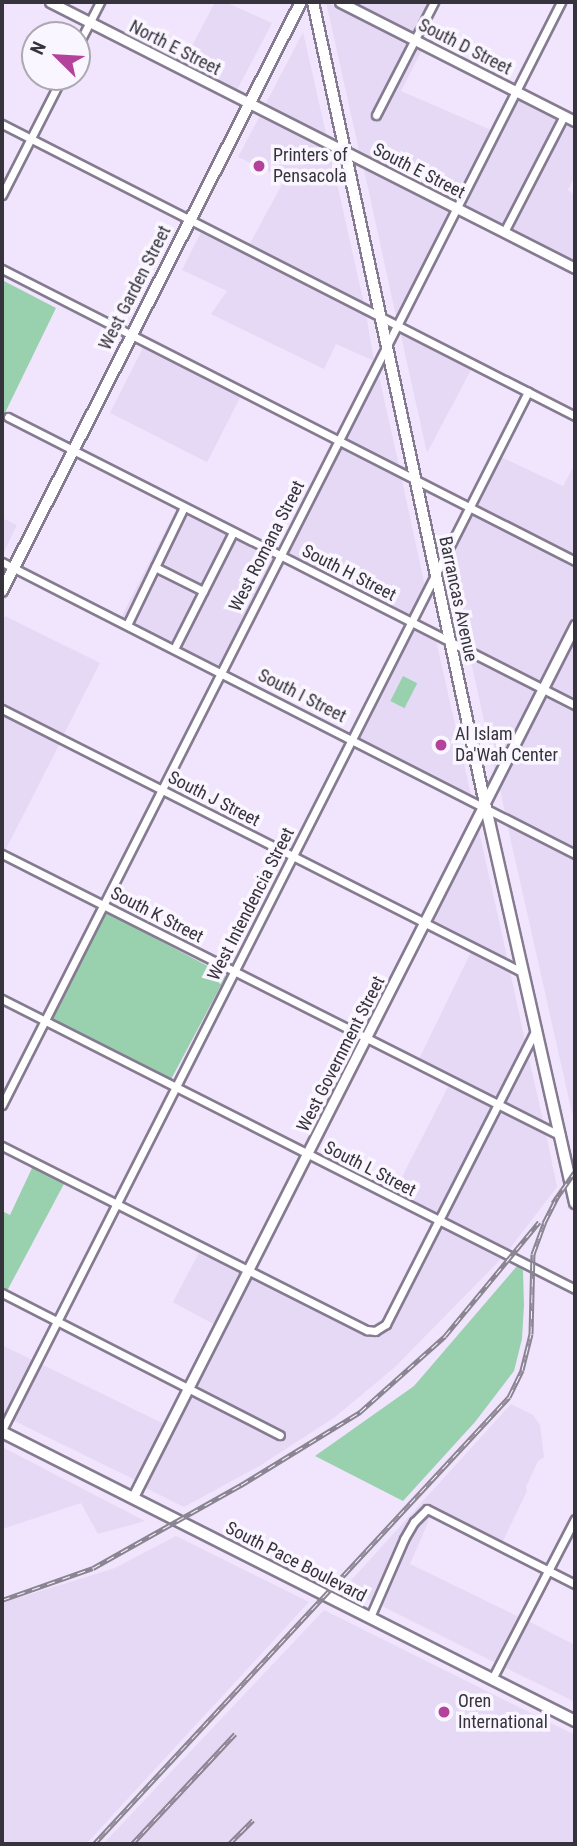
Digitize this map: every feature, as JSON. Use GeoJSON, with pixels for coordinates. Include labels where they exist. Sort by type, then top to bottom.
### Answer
{"type":"FeatureCollection","features":[{"type":"Feature","properties":{"kind":"main road","name":"West Garden Street"},"geometry":{"type":"LineString","coordinates":[[2,591],[301,2]]}},
{"type":"Feature","properties":{"kind":"main road","name":"Barrancas Avenue"},"geometry":{"type":"LineString","coordinates":[[313,2],[486,807],[575,1203]]}},
{"type":"Feature","properties":{"kind":"main road"},"geometry":{"type":"LineString","coordinates":[[568,1166],[575,1155]]}},
{"type":"Feature","properties":{"kind":"main road","name":"South Pace Boulevard"},"geometry":{"type":"LineString","coordinates":[[2,1431],[575,1721]]}},
{"type":"Feature","properties":{"kind":"street","name":"North E Street"},"geometry":{"type":"LineString","coordinates":[[50,2],[88,21]]}},
{"type":"Feature","properties":{"kind":"street"},"geometry":{"type":"LineString","coordinates":[[90,21],[100,2]]}},
{"type":"Feature","properties":{"kind":"street","name":"South D Street"},"geometry":{"type":"LineString","coordinates":[[340,2],[575,121]]}},
{"type":"Feature","properties":{"kind":"street"},"geometry":{"type":"LineString","coordinates":[[376,116],[434,2]]}},
{"type":"Feature","properties":{"kind":"street","name":"West Romana Street"},"geometry":{"type":"LineString","coordinates":[[2,1105],[561,2]]}},
{"type":"Feature","properties":{"kind":"street","name":"North E Street"},"geometry":{"type":"LineString","coordinates":[[91,23],[248,103]]}},
{"type":"Feature","properties":{"kind":"street"},"geometry":{"type":"LineString","coordinates":[[2,195],[55,91]]}},
{"type":"Feature","properties":{"kind":"street","name":"South E Street"},"geometry":{"type":"LineString","coordinates":[[248,103],[575,268]]}},
{"type":"Feature","properties":{"kind":"street"},"geometry":{"type":"LineString","coordinates":[[504,232],[564,116]]}},
{"type":"Feature","properties":{"kind":"street"},"geometry":{"type":"LineString","coordinates":[[2,124],[575,416]]}},
{"type":"Feature","properties":{"kind":"street"},"geometry":{"type":"LineString","coordinates":[[2,269],[575,561]]}},
{"type":"Feature","properties":{"kind":"street","name":"West Intendencia Street"},"geometry":{"type":"LineString","coordinates":[[2,1431],[528,392]]}},
{"type":"Feature","properties":{"kind":"street","name":"South H Street"},"geometry":{"type":"LineString","coordinates":[[8,417],[575,705]]}},
{"type":"Feature","properties":{"kind":"street"},"geometry":{"type":"LineString","coordinates":[[127,625],[184,507]]}},
{"type":"Feature","properties":{"kind":"street"},"geometry":{"type":"LineString","coordinates":[[174,649],[233,531]]}},
{"type":"Feature","properties":{"kind":"street","name":"South I Street"},"geometry":{"type":"LineString","coordinates":[[2,562],[575,854]]}},
{"type":"Feature","properties":{"kind":"street"},"geometry":{"type":"LineString","coordinates":[[155,567],[203,591]]}},
{"type":"Feature","properties":{"kind":"street","name":"West Government Street"},"geometry":{"type":"LineString","coordinates":[[133,1497],[486,807],[575,625]]}},
{"type":"Feature","properties":{"kind":"street","name":"South J Street"},"geometry":{"type":"LineString","coordinates":[[2,709],[524,973]]}},
{"type":"Feature","properties":{"kind":"street","name":"South K Street"},"geometry":{"type":"LineString","coordinates":[[2,854],[561,1136]]}},
{"type":"Feature","properties":{"kind":"street","name":"South L Street"},"geometry":{"type":"LineString","coordinates":[[2,999],[575,1289]]}},
{"type":"Feature","properties":{"kind":"street"},"geometry":{"type":"LineString","coordinates":[[2,1146],[367,1331],[375,1331],[386,1324],[536,1029]]}},
{"type":"Feature","properties":{"kind":"street"},"geometry":{"type":"LineString","coordinates":[[2,1293],[280,1435]]}},
{"type":"Feature","properties":{"kind":"street"},"geometry":{"type":"LineString","coordinates":[[370,1617],[404,1539],[427,1510],[575,1584]]}},
{"type":"Feature","properties":{"kind":"street"},"geometry":{"type":"LineString","coordinates":[[492,1679],[575,1519]]}},
{"type":"Feature","properties":{"kind":"shaded area"},"geometry":{"type":"Polygon","coordinates":[[[215,2],[225,2],[272,23],[236,92],[182,65],[215,2]]]}},
{"type":"Feature","properties":{"kind":"shaded area"},"geometry":{"type":"Polygon","coordinates":[[[326,2],[409,41],[371,117],[379,121],[417,45],[423,48],[401,91],[491,130],[454,202],[360,155],[326,2]]]}},
{"type":"Feature","properties":{"kind":"shaded area"},"geometry":{"type":"Polygon","coordinates":[[[349,2],[429,2],[412,34],[349,2]]]}},
{"type":"Feature","properties":{"kind":"shaded area"},"geometry":{"type":"Polygon","coordinates":[[[303,32],[327,138],[264,107],[303,32]]]}},
{"type":"Feature","properties":{"kind":"shaded area"},"geometry":{"type":"Polygon","coordinates":[[[518,97],[575,126],[575,176],[568,190],[575,195],[575,263],[463,206],[518,97]]]}},
{"type":"Feature","properties":{"kind":"shaded area"},"geometry":{"type":"Polygon","coordinates":[[[261,114],[329,148],[364,304],[249,245],[285,179],[238,157],[261,114]]]}},
{"type":"Feature","properties":{"kind":"shaded area"},"geometry":{"type":"Polygon","coordinates":[[[363,165],[451,209],[396,316],[363,165]]]}},
{"type":"Feature","properties":{"kind":"shaded area"},"geometry":{"type":"Polygon","coordinates":[[[202,230],[366,314],[374,361],[336,344],[324,369],[211,314],[227,291],[182,270],[202,230]]]}},
{"type":"Feature","properties":{"kind":"shaded area"},"geometry":{"type":"Polygon","coordinates":[[[400,331],[472,368],[427,453],[400,331]]]}},
{"type":"Feature","properties":{"kind":"shaded area"},"geometry":{"type":"Polygon","coordinates":[[[144,346],[241,395],[207,462],[110,413],[144,346]]]}},
{"type":"Feature","properties":{"kind":"shaded area"},"geometry":{"type":"Polygon","coordinates":[[[378,372],[399,466],[345,439],[378,372]]]}},
{"type":"Feature","properties":{"kind":"shaded area"},"geometry":{"type":"Polygon","coordinates":[[[341,446],[401,476],[425,586],[409,617],[286,554],[341,446]]]}},
{"type":"Feature","properties":{"kind":"shaded area"},"geometry":{"type":"Polygon","coordinates":[[[501,457],[563,486],[575,464],[575,556],[476,506],[501,457]]]}},
{"type":"Feature","properties":{"kind":"shaded area"},"geometry":{"type":"Polygon","coordinates":[[[177,508],[274,557],[218,667],[121,618],[177,508]]]}},
{"type":"Feature","properties":{"kind":"shaded area"},"geometry":{"type":"Polygon","coordinates":[[[472,513],[575,565],[575,615],[541,683],[468,646],[449,560],[472,513]]]}},
{"type":"Feature","properties":{"kind":"shaded area"},"geometry":{"type":"Polygon","coordinates":[[[2,518],[17,525],[2,556],[2,518]]]}},
{"type":"Feature","properties":{"kind":"shaded area"},"geometry":{"type":"Polygon","coordinates":[[[5,616],[100,663],[63,736],[2,704],[2,622],[5,616]]]}},
{"type":"Feature","properties":{"kind":"shaded area"},"geometry":{"type":"Polygon","coordinates":[[[414,628],[436,640],[471,795],[358,738],[414,628]]]}},
{"type":"Feature","properties":{"kind":"shaded area"},"geometry":{"type":"Polygon","coordinates":[[[575,636],[575,701],[549,687],[575,636]]]}},
{"type":"Feature","properties":{"kind":"shaded area"},"geometry":{"type":"Polygon","coordinates":[[[470,657],[537,690],[496,775],[470,657]]]}},
{"type":"Feature","properties":{"kind":"shaded area"},"geometry":{"type":"Polygon","coordinates":[[[545,695],[575,710],[575,850],[505,813],[500,789],[545,695]]]}},
{"type":"Feature","properties":{"kind":"shaded area"},"geometry":{"type":"Polygon","coordinates":[[[2,713],[60,743],[5,851],[2,849],[2,713]]]}},
{"type":"Feature","properties":{"kind":"shaded area"},"geometry":{"type":"Polygon","coordinates":[[[507,823],[575,859],[575,1115],[572,1113],[507,823]]]}},
{"type":"Feature","properties":{"kind":"shaded area"},"geometry":{"type":"Polygon","coordinates":[[[479,831],[508,961],[431,922],[479,831]]]}},
{"type":"Feature","properties":{"kind":"shaded area"},"geometry":{"type":"Polygon","coordinates":[[[471,952],[510,971],[525,1041],[495,1100],[418,1061],[471,952]]]}},
{"type":"Feature","properties":{"kind":"shaded area"},"geometry":{"type":"Polygon","coordinates":[[[528,1055],[544,1124],[504,1104],[528,1055]]]}},
{"type":"Feature","properties":{"kind":"shaded area"},"geometry":{"type":"Polygon","coordinates":[[[449,1085],[492,1107],[436,1216],[393,1195],[449,1085]]]}},
{"type":"Feature","properties":{"kind":"shaded area"},"geometry":{"type":"Polygon","coordinates":[[[500,1112],[546,1134],[557,1187],[507,1252],[445,1220],[500,1112]]]}},
{"type":"Feature","properties":{"kind":"shaded area"},"geometry":{"type":"Polygon","coordinates":[[[441,1227],[501,1259],[395,1367],[335,1417],[261,1465],[184,1507],[144,1487],[191,1393],[282,1441],[286,1434],[195,1386],[250,1277],[365,1334],[380,1334],[390,1326],[441,1227]]]}},
{"type":"Feature","properties":{"kind":"shaded area"},"geometry":{"type":"Polygon","coordinates":[[[200,1251],[241,1273],[214,1324],[173,1302],[200,1251]]]}},
{"type":"Feature","properties":{"kind":"shaded area"},"geometry":{"type":"Polygon","coordinates":[[[2,1345],[32,1360],[4,1416],[2,1415],[2,1345]]]}},
{"type":"Feature","properties":{"kind":"shaded area"},"geometry":{"type":"Polygon","coordinates":[[[41,1364],[165,1424],[137,1481],[13,1421],[41,1364]]]}},
{"type":"Feature","properties":{"kind":"shaded area"},"geometry":{"type":"Polygon","coordinates":[[[511,1404],[533,1415],[540,1425],[544,1457],[538,1461],[502,1543],[424,1504],[400,1537],[371,1601],[345,1587],[511,1404]]]}},
{"type":"Feature","properties":{"kind":"shaded area"},"geometry":{"type":"Polygon","coordinates":[[[2,1447],[145,1521],[98,1534],[81,1503],[2,1529],[2,1447]]]}},
{"type":"Feature","properties":{"kind":"shaded area"},"geometry":{"type":"Polygon","coordinates":[[[427,1514],[456,1529],[430,1518],[410,1564],[519,1617],[496,1663],[380,1605],[408,1541],[427,1514]]]}},
{"type":"Feature","properties":{"kind":"shaded area"},"geometry":{"type":"Polygon","coordinates":[[[176,1536],[309,1602],[86,1844],[2,1844],[2,1603],[115,1568],[176,1536]]]}},
{"type":"Feature","properties":{"kind":"shaded area"},"geometry":{"type":"Polygon","coordinates":[[[324,1610],[575,1735],[575,1844],[103,1844],[324,1610]]]}},
{"type":"Feature","properties":{"kind":"shaded area"},"geometry":{"type":"Polygon","coordinates":[[[528,1621],[575,1645],[575,1702],[504,1667],[528,1621]]]}},
{"type":"Feature","properties":{"kind":"green space"},"geometry":{"type":"Polygon","coordinates":[[[2,280],[56,308],[2,419],[2,280]]]}},
{"type":"Feature","properties":{"kind":"green space"},"geometry":{"type":"Polygon","coordinates":[[[403,676],[417,683],[405,708],[390,701],[403,676]]]}},
{"type":"Feature","properties":{"kind":"green space"},"geometry":{"type":"Polygon","coordinates":[[[106,912],[226,976],[170,1082],[50,1018],[106,912]]]}},
{"type":"Feature","properties":{"kind":"green space"},"geometry":{"type":"Polygon","coordinates":[[[33,1166],[65,1182],[7,1291],[2,1288],[2,1211],[10,1215],[33,1166]]]}},
{"type":"Feature","properties":{"kind":"green space"},"geometry":{"type":"Polygon","coordinates":[[[517,1266],[523,1270],[524,1305],[522,1339],[514,1371],[475,1422],[403,1501],[315,1456],[414,1386],[517,1266]]]}},
{"type":"Feature","properties":{"kind":"railway"},"geometry":{"type":"LineString","coordinates":[[553,1203],[575,1171]]}},
{"type":"Feature","properties":{"kind":"railway"},"geometry":{"type":"LineString","coordinates":[[94,1844],[509,1397],[522,1370],[531,1334],[533,1254],[557,1197]]}},
{"type":"Feature","properties":{"kind":"railway"},"geometry":{"type":"LineString","coordinates":[[2,1600],[93,1568],[241,1485],[360,1412],[445,1336],[539,1222]]}},
{"type":"Feature","properties":{"kind":"railway"},"geometry":{"type":"LineString","coordinates":[[132,1844],[235,1734]]}},
{"type":"Feature","properties":{"kind":"railway"},"geometry":{"type":"LineString","coordinates":[[229,1844],[253,1820]]}},
{"type":"Feature","properties":{"kind":"place","name":"Printers of Pensacola"},"geometry":{"type":"Point","coordinates":[259,166]}},
{"type":"Feature","properties":{"kind":"place","name":"Al Islam Da'Wah Center"},"geometry":{"type":"Point","coordinates":[441,745]}},
{"type":"Feature","properties":{"kind":"place","name":"Oren International"},"geometry":{"type":"Point","coordinates":[444,1712]}}]}
